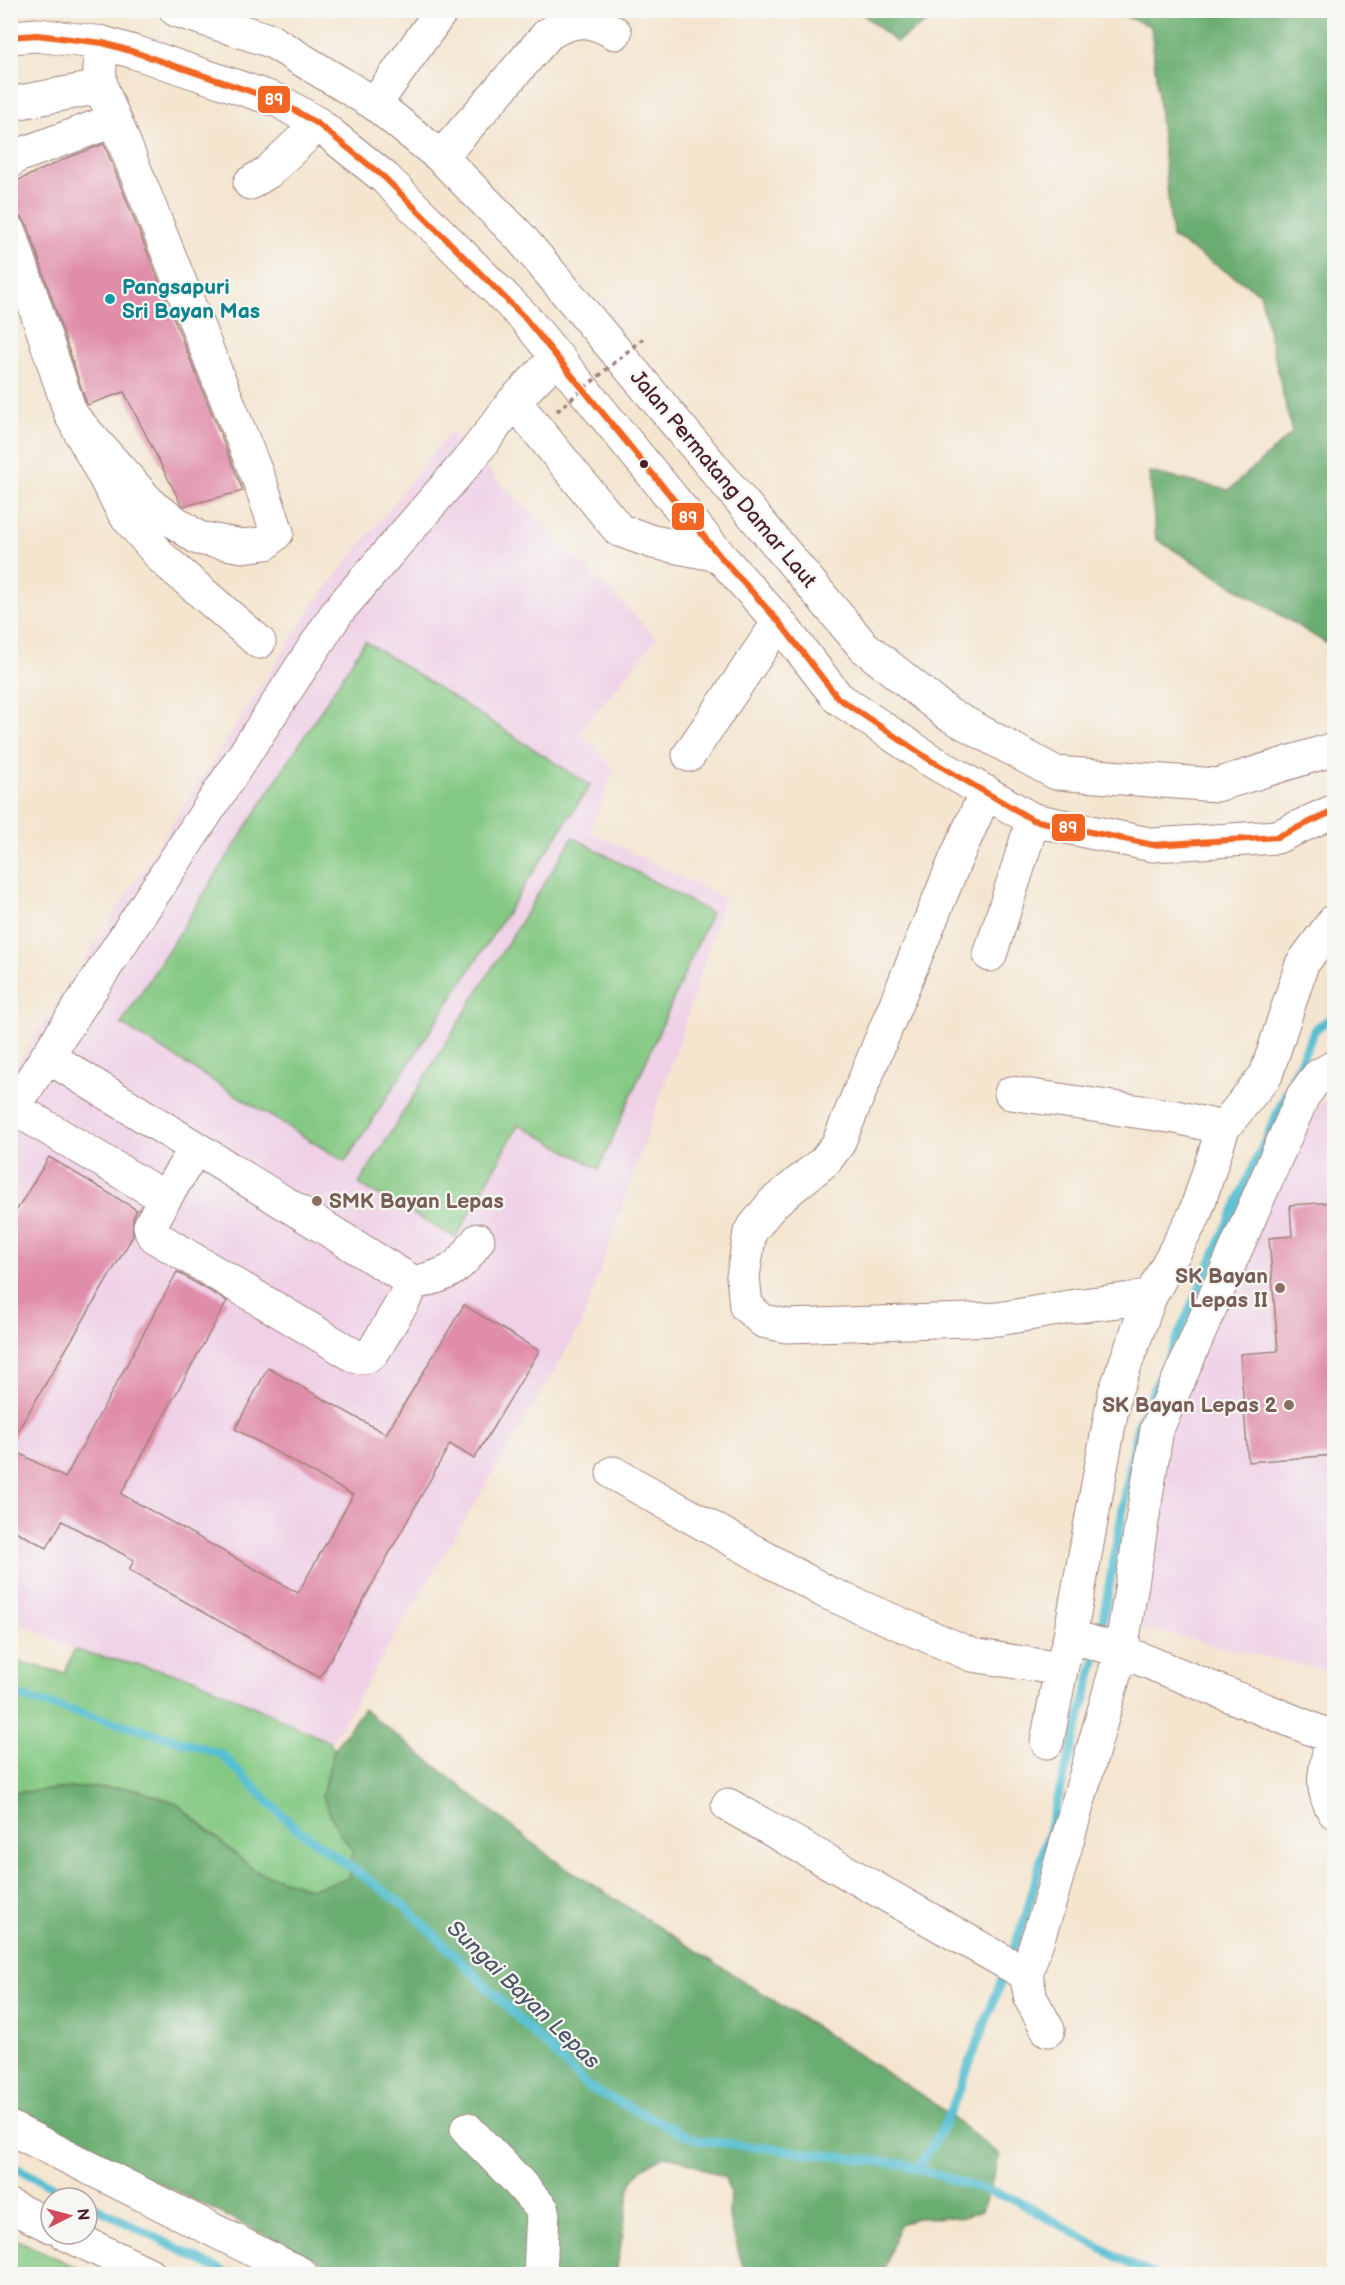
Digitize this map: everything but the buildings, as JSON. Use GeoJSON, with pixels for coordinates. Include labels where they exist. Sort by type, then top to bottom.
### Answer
{"type":"FeatureCollection","features":[{"type":"Feature","properties":{"kind":"main road","name":"Jalan Permatang Damar Laut"},"geometry":{"type":"LineString","coordinates":[[176,10],[271,41],[375,104],[441,156],[520,237],[863,646],[948,714],[1056,773],[1217,785],[1335,749]]}},
{"type":"Feature","properties":{"kind":"main road"},"geometry":{"type":"LineString","coordinates":[[375,104],[442,10]]}},
{"type":"Feature","properties":{"kind":"main road"},"geometry":{"type":"LineString","coordinates":[[441,156],[548,34],[565,23],[586,21],[603,26],[615,33]]}},
{"type":"Feature","properties":{"kind":"main road"},"geometry":{"type":"LineString","coordinates":[[10,37],[37,35],[103,43],[279,101],[318,124],[385,177],[524,317],[719,555],[778,622],[838,698],[930,760],[1034,820],[1153,845],[1277,837],[1335,811]]}},
{"type":"Feature","properties":{"kind":"main road"},"geometry":{"type":"LineString","coordinates":[[71,415],[153,507],[198,538],[243,546],[266,543],[277,532],[261,485],[115,120],[99,87],[98,66],[103,43]]}},
{"type":"Feature","properties":{"kind":"main road"},"geometry":{"type":"LineString","coordinates":[[10,104],[99,87]]}},
{"type":"Feature","properties":{"kind":"main road"},"geometry":{"type":"LineString","coordinates":[[10,160],[115,120]]}},
{"type":"Feature","properties":{"kind":"main road"},"geometry":{"type":"LineString","coordinates":[[250,183],[268,172],[318,124]]}},
{"type":"Feature","properties":{"kind":"main road"},"geometry":{"type":"LineString","coordinates":[[10,232],[71,415],[124,513],[162,558],[259,642]]}},
{"type":"Feature","properties":{"kind":"main road"},"geometry":{"type":"LineString","coordinates":[[165,1198],[12,1111],[338,611],[473,455],[514,401],[557,357]]}},
{"type":"Feature","properties":{"kind":"main road"},"geometry":{"type":"LineString","coordinates":[[514,401],[620,530],[653,542],[719,555]]}},
{"type":"Feature","properties":{"kind":"main road"},"geometry":{"type":"LineString","coordinates":[[689,755],[778,622]]}},
{"type":"Feature","properties":{"kind":"main road"},"geometry":{"type":"LineString","coordinates":[[986,792],[957,856],[838,1144],[825,1161],[773,1203],[750,1232],[743,1276],[746,1306],[763,1322],[787,1326],[998,1319],[1075,1306],[1150,1297]]}},
{"type":"Feature","properties":{"kind":"main road"},"geometry":{"type":"LineString","coordinates":[[990,955],[1034,820]]}},
{"type":"Feature","properties":{"kind":"main road"},"geometry":{"type":"LineString","coordinates":[[1009,1965],[1048,1908],[1096,1644],[1157,1429],[1285,1086],[1302,964],[1335,921]]}},
{"type":"Feature","properties":{"kind":"main road"},"geometry":{"type":"LineString","coordinates":[[47,1056],[414,1283]]}},
{"type":"Feature","properties":{"kind":"main road"},"geometry":{"type":"LineString","coordinates":[[1096,1644],[1115,1392],[1150,1297],[1195,1214],[1223,1128],[1285,1086],[1318,1076],[1335,1067]]}},
{"type":"Feature","properties":{"kind":"main road"},"geometry":{"type":"LineString","coordinates":[[1011,1093],[1176,1117],[1223,1128]]}},
{"type":"Feature","properties":{"kind":"main road"},"geometry":{"type":"LineString","coordinates":[[195,1149],[150,1226],[152,1233],[355,1356],[362,1358],[373,1352],[414,1283],[445,1275],[464,1262],[478,1240]]}},
{"type":"Feature","properties":{"kind":"main road"},"geometry":{"type":"LineString","coordinates":[[613,1473],[826,1592],[972,1655],[1061,1669]]}},
{"type":"Feature","properties":{"kind":"main road"},"geometry":{"type":"LineString","coordinates":[[1047,1742],[1061,1669],[1096,1644]]}},
{"type":"Feature","properties":{"kind":"main road"},"geometry":{"type":"LineString","coordinates":[[1096,1644],[1334,1737],[1323,1785],[1328,1801],[1335,1812]]}},
{"type":"Feature","properties":{"kind":"main road"},"geometry":{"type":"LineString","coordinates":[[728,1805],[1009,1965],[1048,2030]]}},
{"type":"Feature","properties":{"kind":"main road"},"geometry":{"type":"LineString","coordinates":[[10,2128],[300,2274]]}},
{"type":"Feature","properties":{"kind":"main road"},"geometry":{"type":"LineString","coordinates":[[467,2129],[543,2210],[540,2274]]}},
{"type":"Feature","properties":{"kind":"main road"},"geometry":{"type":"LineString","coordinates":[[10,2206],[39,2220]]}},
{"type":"Feature","properties":{"kind":"main road"},"geometry":{"type":"LineString","coordinates":[[91,2246],[149,2274]]}},
{"type":"Feature","properties":{"kind":"path"},"geometry":{"type":"LineString","coordinates":[[557,411],[644,338]]}},
{"type":"Feature","properties":{"kind":"shaded area","name":"SMK Bayan Lepas"},"geometry":{"type":"Polygon","coordinates":[[[450,432],[657,638],[580,732],[614,769],[590,832],[724,898],[681,1036],[581,1326],[331,1743],[194,1678],[74,1650],[11,1617],[10,1076],[313,605],[450,432]]]}},
{"type":"Feature","properties":{"kind":"shaded area","name":"SK Bayan Lepas II"},"geometry":{"type":"Polygon","coordinates":[[[1334,1096],[1334,1672],[1135,1627],[1166,1424],[1287,1151],[1318,1106],[1334,1096]]]}},
{"type":"Feature","properties":{"kind":"green space"},"geometry":{"type":"Polygon","coordinates":[[[859,11],[944,11],[896,42],[859,11]]]}},
{"type":"Feature","properties":{"kind":"green space"},"geometry":{"type":"Polygon","coordinates":[[[1110,11],[1334,11],[1334,648],[1156,539],[1149,472],[1229,490],[1292,433],[1260,293],[1172,237],[1151,26],[1110,11]]]}},
{"type":"Feature","properties":{"kind":"green space"},"geometry":{"type":"Polygon","coordinates":[[[365,641],[590,785],[345,1162],[121,1024],[365,641]]]}},
{"type":"Feature","properties":{"kind":"green space"},"geometry":{"type":"Polygon","coordinates":[[[573,837],[711,913],[599,1169],[519,1124],[456,1238],[359,1184],[573,837]]]}},
{"type":"Feature","properties":{"kind":"green space"},"geometry":{"type":"Polygon","coordinates":[[[74,1650],[194,1678],[331,1743],[334,1750],[322,1796],[339,1833],[354,1850],[348,1879],[311,1889],[255,1871],[176,1803],[131,1788],[74,1788],[11,1793],[11,1660],[65,1673],[74,1650]]]}},
{"type":"Feature","properties":{"kind":"green space"},"geometry":{"type":"Polygon","coordinates":[[[363,1709],[554,1860],[931,2101],[1000,2155],[982,2211],[964,2217],[916,2218],[900,2224],[882,2274],[745,2274],[729,2218],[730,2192],[725,2178],[680,2159],[664,2156],[642,2168],[631,2183],[616,2274],[346,2274],[11,2111],[11,1793],[74,1788],[131,1788],[176,1803],[255,1871],[311,1889],[348,1879],[353,1850],[339,1833],[322,1796],[334,1750],[363,1709]]]}},
{"type":"Feature","properties":{"kind":"green space"},"geometry":{"type":"Polygon","coordinates":[[[11,2237],[91,2274],[11,2274],[11,2237]]]}},
{"type":"Feature","properties":{"kind":"waterway"},"geometry":{"type":"LineString","coordinates":[[918,2169],[942,2129],[959,2091],[1026,1916],[1096,1658],[1138,1426],[1315,1029],[1334,1016]]}},
{"type":"Feature","properties":{"kind":"waterway","name":"Sungai Bayan Lepas"},"geometry":{"type":"LineString","coordinates":[[10,1694],[221,1754],[292,1825],[405,1906],[588,2087],[696,2140],[903,2164],[1016,2200],[1133,2266],[1153,2274]]}},
{"type":"Feature","properties":{"kind":"waterway"},"geometry":{"type":"LineString","coordinates":[[10,2165],[52,2186]]}},
{"type":"Feature","properties":{"kind":"waterway"},"geometry":{"type":"LineString","coordinates":[[99,2209],[228,2274]]}},
{"type":"Feature","properties":{"kind":"transit line","name":"89"},"geometry":{"type":"LineString","coordinates":[[10,37],[37,35],[103,43],[279,101],[318,124],[385,178],[524,317],[719,555],[779,622],[838,698],[930,760],[1033,820],[1153,845],[1277,837],[1334,811]]}},
{"type":"Feature","properties":{"kind":"place","name":"Pangsapuri Sri Bayan Mas"},"geometry":{"type":"Point","coordinates":[110,299]}},
{"type":"Feature","properties":{"kind":"place","name":"SMK Bayan Lepas"},"geometry":{"type":"Point","coordinates":[317,1201]}},
{"type":"Feature","properties":{"kind":"place","name":"SK Bayan Lepas II"},"geometry":{"type":"Point","coordinates":[1280,1288]}},
{"type":"Feature","properties":{"kind":"place","name":"SK Bayan Lepas 2"},"geometry":{"type":"Point","coordinates":[1289,1405]}}]}
